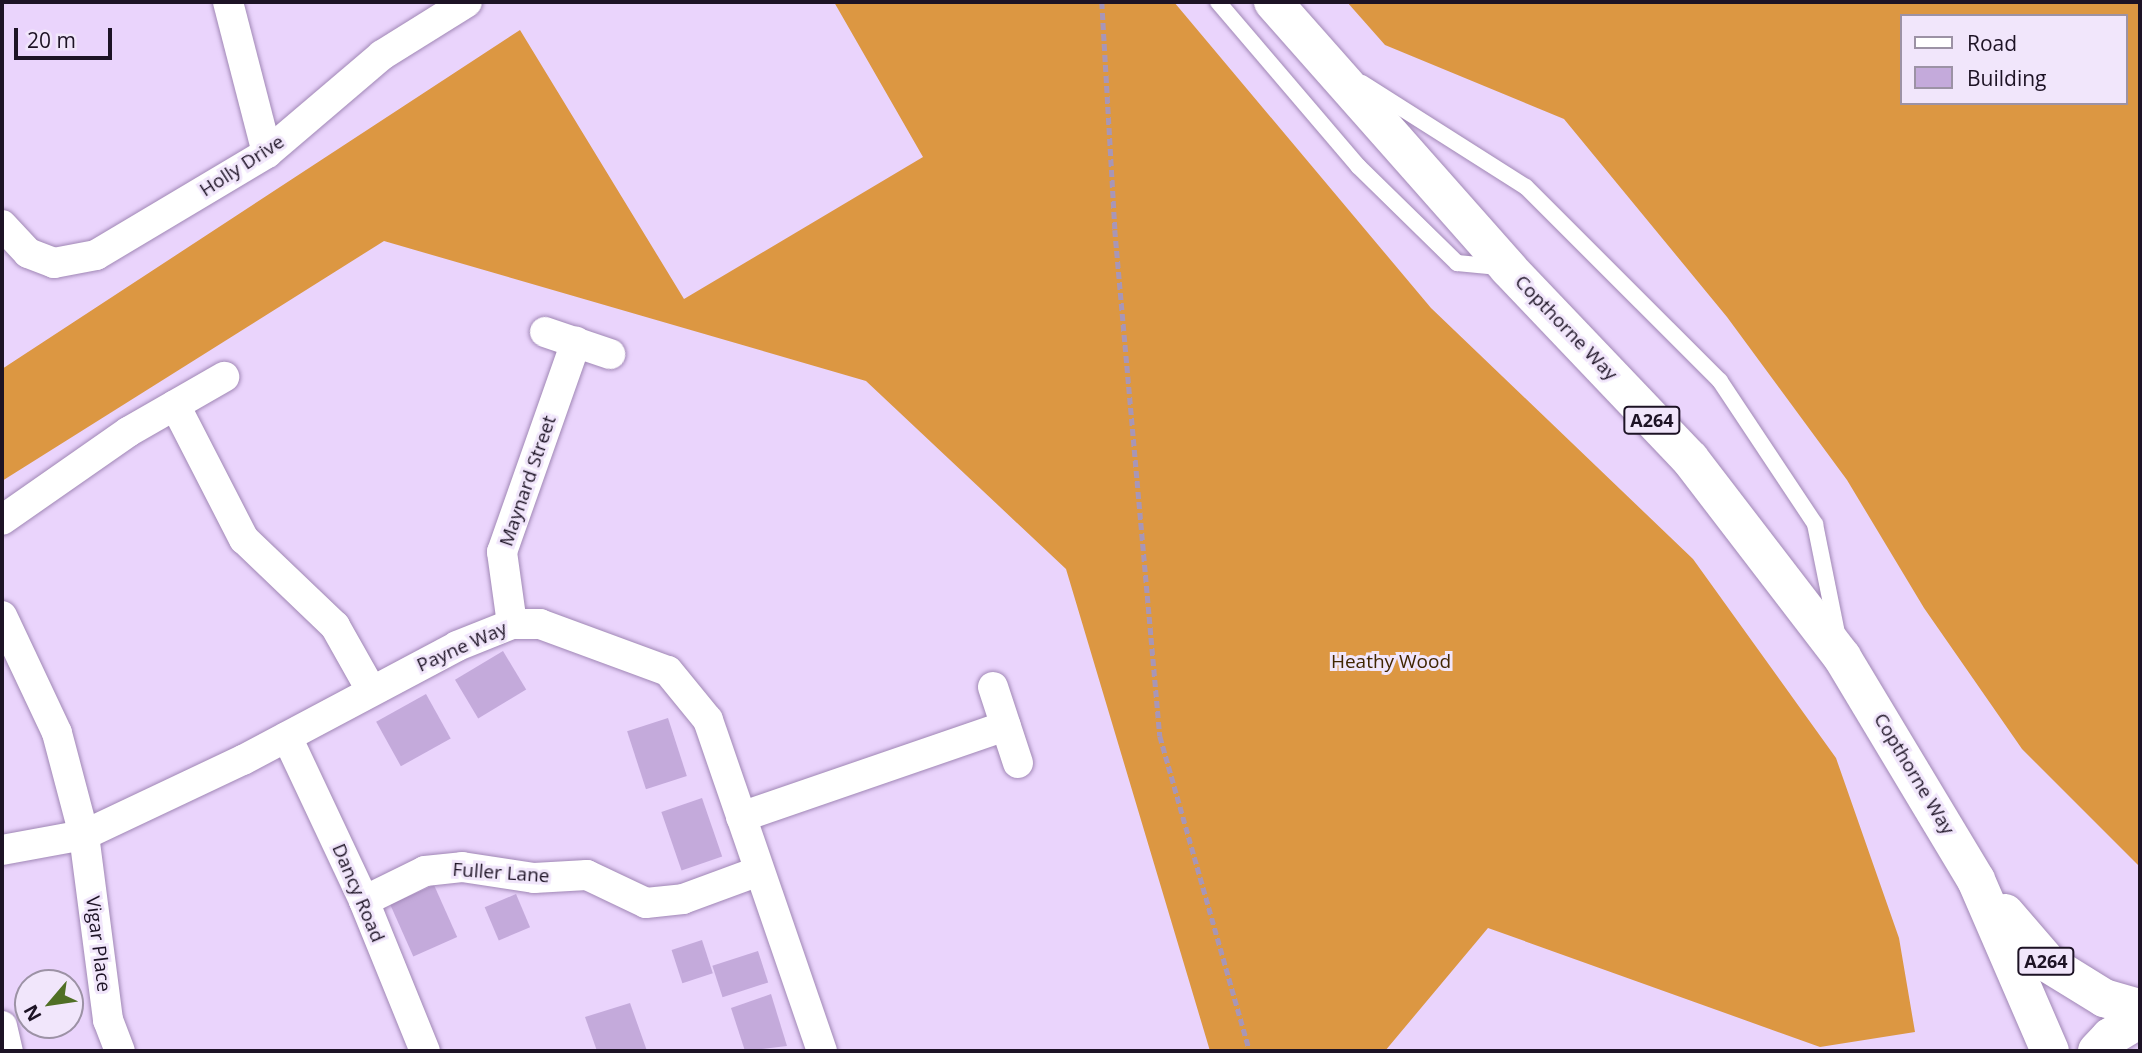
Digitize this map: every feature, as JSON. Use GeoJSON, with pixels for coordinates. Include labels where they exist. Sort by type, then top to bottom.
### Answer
{"type":"FeatureCollection","features":[{"type":"Feature","properties":{"kind":"highway","name":"Copthorne Way"},"geometry":{"type":"LineString","coordinates":[[1273,2],[1316,54],[1508,268],[1690,459],[1842,657],[1976,880],[2050,1051]]}},
{"type":"Feature","properties":{"kind":"highway","name":"Copthorne Way"},"geometry":{"type":"LineString","coordinates":[[1976,880],[2049,964],[2104,998],[2140,1008]]}},
{"type":"Feature","properties":{"kind":"highway"},"geometry":{"type":"LineString","coordinates":[[2097,1051],[2110,1037],[2140,1019]]}},
{"type":"Feature","properties":{"kind":"street"},"geometry":{"type":"LineString","coordinates":[[228,2],[267,153]]}},
{"type":"Feature","properties":{"kind":"street","name":"Holly Drive"},"geometry":{"type":"LineString","coordinates":[[2,225],[28,253],[54,263],[96,255],[267,153],[382,55],[467,2]]}},
{"type":"Feature","properties":{"kind":"street"},"geometry":{"type":"LineString","coordinates":[[545,332],[610,354]]}},
{"type":"Feature","properties":{"kind":"street","name":"Maynard Street"},"geometry":{"type":"LineString","coordinates":[[512,624],[502,552],[576,342]]}},
{"type":"Feature","properties":{"kind":"street"},"geometry":{"type":"LineString","coordinates":[[2,520],[128,432],[224,377]]}},
{"type":"Feature","properties":{"kind":"street"},"geometry":{"type":"LineString","coordinates":[[175,405],[244,539],[335,626],[371,690]]}},
{"type":"Feature","properties":{"kind":"street","name":"Vigar Place"},"geometry":{"type":"LineString","coordinates":[[2,616],[57,733],[84,835],[108,1020],[120,1051]]}},
{"type":"Feature","properties":{"kind":"street","name":"Payne Way"},"geometry":{"type":"LineString","coordinates":[[2,850],[84,835],[288,737],[371,690],[512,624],[540,624],[668,671],[708,720],[822,1051]]}},
{"type":"Feature","properties":{"kind":"street"},"geometry":{"type":"LineString","coordinates":[[993,687],[1018,763]]}},
{"type":"Feature","properties":{"kind":"street"},"geometry":{"type":"LineString","coordinates":[[741,817],[1006,726]]}},
{"type":"Feature","properties":{"kind":"street","name":"Dancy Road"},"geometry":{"type":"LineString","coordinates":[[288,737],[364,901],[425,1051]]}},
{"type":"Feature","properties":{"kind":"street","name":"Fuller Lane"},"geometry":{"type":"LineString","coordinates":[[364,901],[425,871],[462,867],[534,878],[587,875],[646,903],[683,899],[759,871]]}},
{"type":"Feature","properties":{"kind":"street"},"geometry":{"type":"LineString","coordinates":[[2,1026],[8,1051]]}},
{"type":"Feature","properties":{"kind":"lane"},"geometry":{"type":"LineString","coordinates":[[1218,2],[1359,166],[1457,263],[1508,268]]}},
{"type":"Feature","properties":{"kind":"lane"},"geometry":{"type":"LineString","coordinates":[[1316,54],[1526,187],[1720,381],[1815,524],[1842,657]]}},
{"type":"Feature","properties":{"kind":"path"},"geometry":{"type":"LineString","coordinates":[[1101,2],[1116,244],[1160,736],[1250,1051]]}},
{"type":"Feature","properties":{"kind":"green space","name":"Heathy Wood"},"geometry":{"type":"Polygon","coordinates":[[[834,2],[1174,2],[1431,308],[1693,559],[1836,758],[1899,938],[1915,1032],[1820,1047],[1488,928],[1385,1051],[1210,1051],[1066,569],[866,381],[384,241],[2,481],[2,369],[520,30],[684,299],[923,157],[834,2]]]}},
{"type":"Feature","properties":{"kind":"green space"},"geometry":{"type":"Polygon","coordinates":[[[1347,2],[2140,2],[2140,867],[2022,749],[1924,608],[1847,480],[1727,317],[1564,119],[1385,45],[1347,2]]]}},
{"type":"Feature","properties":{"kind":"building"},"geometry":{"type":"Polygon","coordinates":[[[503,651],[526,690],[478,718],[455,680],[503,651]]]}},
{"type":"Feature","properties":{"kind":"building"},"geometry":{"type":"Polygon","coordinates":[[[426,694],[451,739],[401,766],[376,722],[426,694]]]}},
{"type":"Feature","properties":{"kind":"building"},"geometry":{"type":"Polygon","coordinates":[[[668,718],[687,776],[646,789],[627,731],[668,718]]]}},
{"type":"Feature","properties":{"kind":"building"},"geometry":{"type":"Polygon","coordinates":[[[702,798],[722,857],[682,871],[661,812],[702,798]]]}},
{"type":"Feature","properties":{"kind":"building"},"geometry":{"type":"Polygon","coordinates":[[[434,885],[457,937],[413,957],[390,905],[434,885]]]}},
{"type":"Feature","properties":{"kind":"building"},"geometry":{"type":"Polygon","coordinates":[[[516,894],[530,927],[499,940],[485,907],[516,894]]]}},
{"type":"Feature","properties":{"kind":"building"},"geometry":{"type":"Polygon","coordinates":[[[702,940],[713,973],[682,983],[672,950],[702,940]]]}},
{"type":"Feature","properties":{"kind":"building"},"geometry":{"type":"Polygon","coordinates":[[[758,951],[768,982],[723,997],[712,966],[758,951]]]}},
{"type":"Feature","properties":{"kind":"building"},"geometry":{"type":"Polygon","coordinates":[[[771,994],[787,1046],[745,1051],[731,1008],[771,994]]]}},
{"type":"Feature","properties":{"kind":"building"},"geometry":{"type":"Polygon","coordinates":[[[630,1003],[647,1051],[597,1051],[585,1017],[630,1003]]]}}]}
